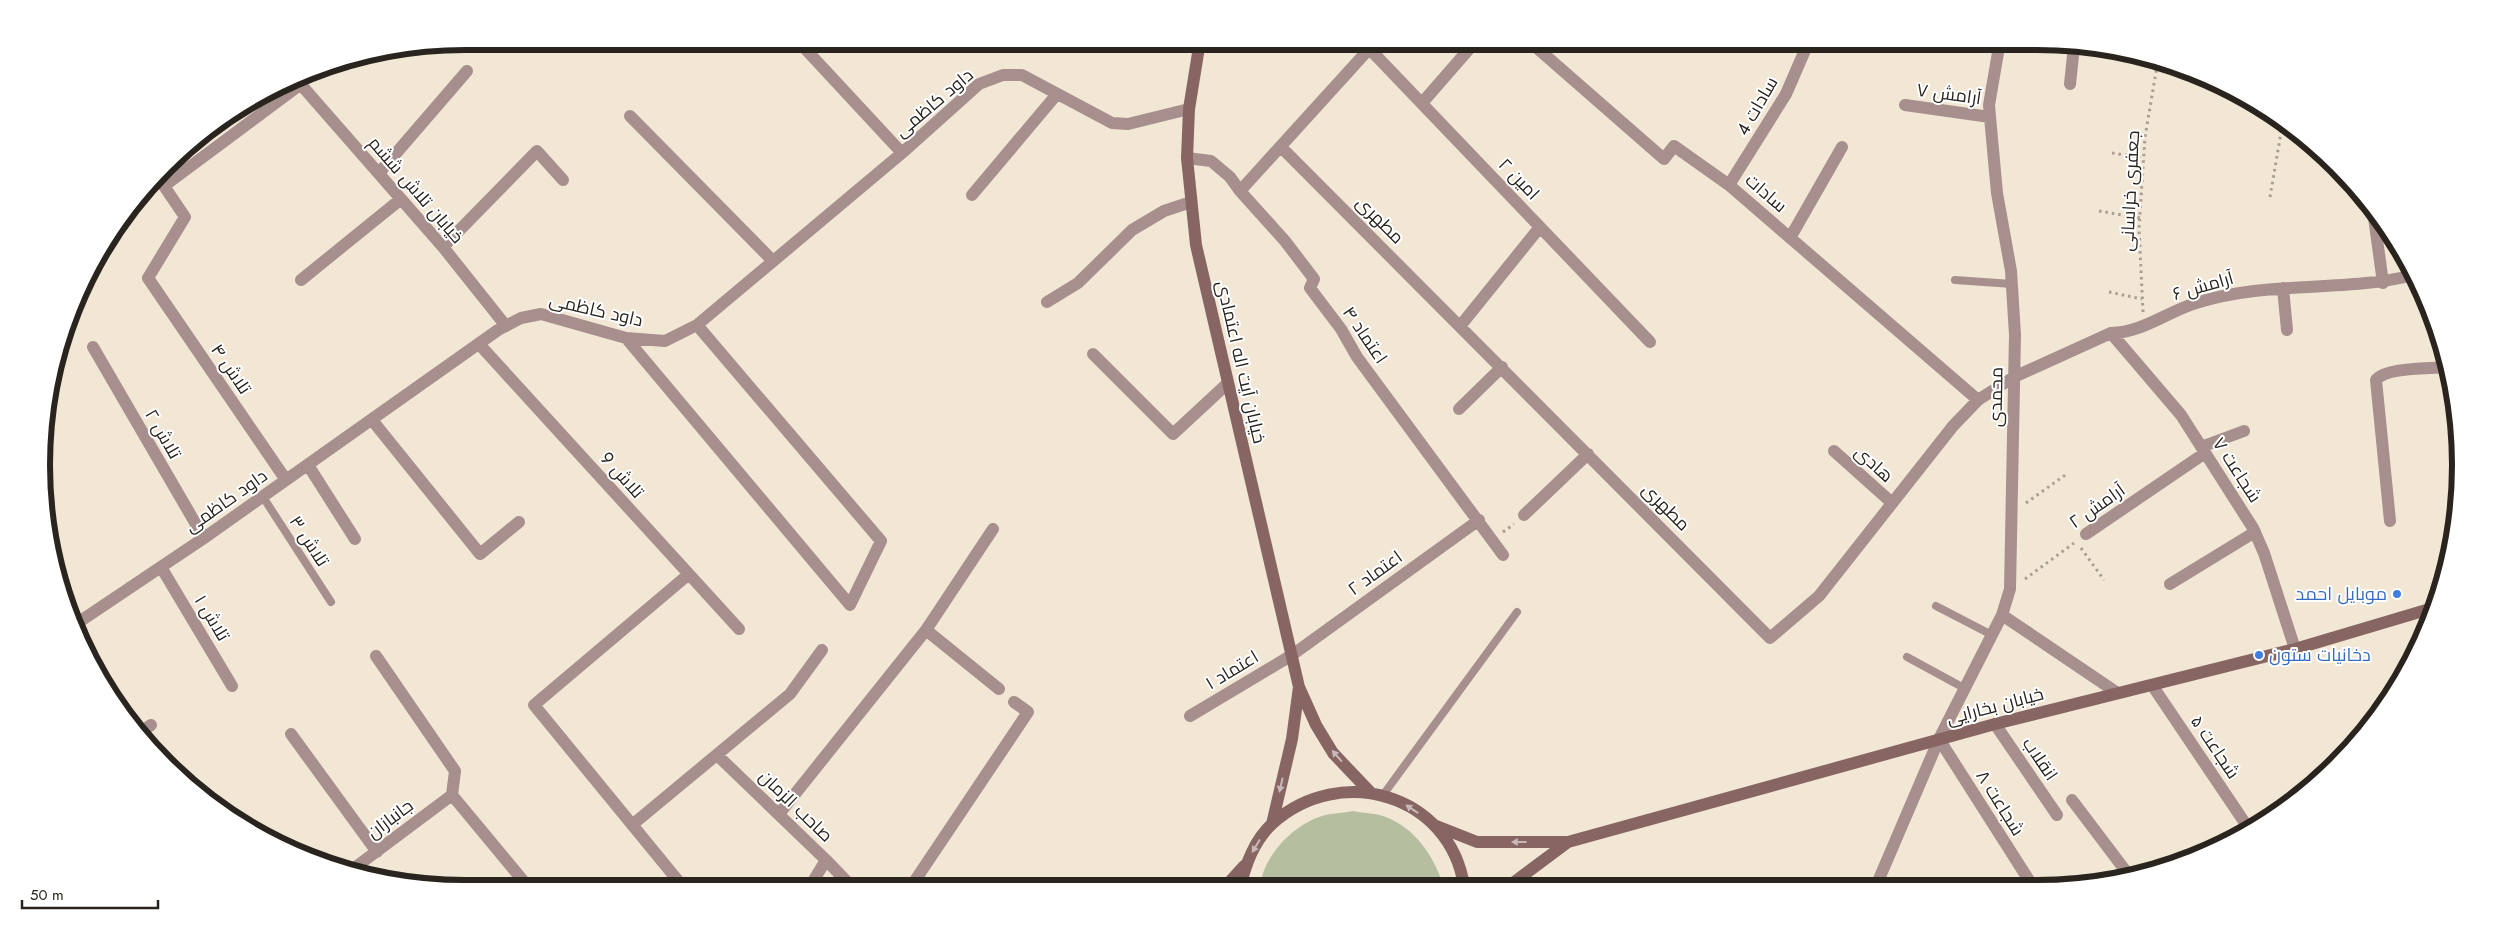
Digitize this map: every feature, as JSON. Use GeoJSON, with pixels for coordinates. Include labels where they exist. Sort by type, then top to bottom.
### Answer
{"type":"FeatureCollection","features":[{"type":"Feature","properties":{"kind":"main road","name":"خیابان آیت اله اعتمادی"},"geometry":{"type":"LineString","coordinates":[[1200,50],[1189,109],[1187,158],[1196,246],[1299,686]]}},
{"type":"Feature","properties":{"kind":"main road","name":"خیابان بخارایی"},"geometry":{"type":"LineString","coordinates":[[1434,824],[1477,842],[1568,842],[1995,724],[2116,692],[2152,685],[2295,649],[2425,610]]}},
{"type":"Feature","properties":{"kind":"main road"},"geometry":{"type":"LineString","coordinates":[[1299,686],[1316,725],[1333,753],[1377,793]]}},
{"type":"Feature","properties":{"kind":"main road"},"geometry":{"type":"LineString","coordinates":[[1272,824],[1292,739],[1299,686]]}},
{"type":"Feature","properties":{"kind":"main road"},"geometry":{"type":"LineString","coordinates":[[1242,880],[1246,864],[1257,842],[1272,824],[1301,803],[1335,792],[1377,793],[1410,806],[1434,824],[1451,847],[1463,880]]}},
{"type":"Feature","properties":{"kind":"main road","name":"خیابان بخارایی"},"geometry":{"type":"LineString","coordinates":[[1517,880],[1568,842]]}},
{"type":"Feature","properties":{"kind":"main road"},"geometry":{"type":"LineString","coordinates":[[1231,880],[1246,864]]}},
{"type":"Feature","properties":{"kind":"street"},"geometry":{"type":"LineString","coordinates":[[806,50],[902,153]]}},
{"type":"Feature","properties":{"kind":"street"},"geometry":{"type":"LineString","coordinates":[[1240,191],[1281,147],[1361,50]]}},
{"type":"Feature","properties":{"kind":"street","name":"امین ۲"},"geometry":{"type":"LineString","coordinates":[[1370,50],[1422,102],[1650,342]]}},
{"type":"Feature","properties":{"kind":"street"},"geometry":{"type":"LineString","coordinates":[[1422,102],[1468,50]]}},
{"type":"Feature","properties":{"kind":"street","name":"سادات"},"geometry":{"type":"LineString","coordinates":[[1539,50],[1664,158],[1674,146],[1729,185],[1978,400]]}},
{"type":"Feature","properties":{"kind":"street","name":"سادات 4"},"geometry":{"type":"LineString","coordinates":[[1729,185],[1786,94],[1805,50]]}},
{"type":"Feature","properties":{"kind":"street","name":"محمدی"},"geometry":{"type":"LineString","coordinates":[[1879,880],[1939,739],[2002,615],[2010,590],[2015,335],[2012,284],[1997,193],[1990,117],[1990,105],[1999,50]]}},
{"type":"Feature","properties":{"kind":"street"},"geometry":{"type":"LineString","coordinates":[[2070,84],[2073,52]]}},
{"type":"Feature","properties":{"kind":"street"},"geometry":{"type":"LineString","coordinates":[[379,174],[467,71]]}},
{"type":"Feature","properties":{"kind":"street","name":"داود کاظمی"},"geometry":{"type":"LineString","coordinates":[[81,621],[263,497],[479,344],[521,318],[541,314],[626,338],[665,341],[697,324],[902,153],[979,84],[1002,75],[1022,75],[1112,123],[1128,124],[1189,109]]}},
{"type":"Feature","properties":{"kind":"street","name":"خیابان تلاش ششم"},"geometry":{"type":"LineString","coordinates":[[302,84],[443,247],[506,326]]}},
{"type":"Feature","properties":{"kind":"street","name":"تلاش ۴"},"geometry":{"type":"LineString","coordinates":[[286,480],[148,278],[185,217],[164,186],[287,90]]}},
{"type":"Feature","properties":{"kind":"street"},"geometry":{"type":"LineString","coordinates":[[972,195],[1057,94]]}},
{"type":"Feature","properties":{"kind":"street","name":"آرامش ۷"},"geometry":{"type":"LineString","coordinates":[[1905,105],[1990,117]]}},
{"type":"Feature","properties":{"kind":"street"},"geometry":{"type":"LineString","coordinates":[[630,116],[773,261]]}},
{"type":"Feature","properties":{"kind":"street","name":"مطهری"},"geometry":{"type":"LineString","coordinates":[[1281,147],[1461,325],[1770,638],[1819,596],[1891,502],[1953,426],[1978,400],[2014,377]]}},
{"type":"Feature","properties":{"kind":"street"},"geometry":{"type":"LineString","coordinates":[[1790,238],[1842,147]]}},
{"type":"Feature","properties":{"kind":"street"},"geometry":{"type":"LineString","coordinates":[[443,247],[537,151],[563,180]]}},
{"type":"Feature","properties":{"kind":"street","name":"اعتماد ۴"},"geometry":{"type":"LineString","coordinates":[[1187,158],[1211,161],[1230,177],[1303,264],[1314,279],[1310,288],[1341,329],[1357,357],[1503,555]]}},
{"type":"Feature","properties":{"kind":"street"},"geometry":{"type":"LineString","coordinates":[[301,280],[401,199]]}},
{"type":"Feature","properties":{"kind":"street"},"geometry":{"type":"LineString","coordinates":[[1047,302],[1078,283],[1132,230],[1164,211],[1191,202]]}},
{"type":"Feature","properties":{"kind":"street"},"geometry":{"type":"LineString","coordinates":[[2375,224],[2383,283]]}},
{"type":"Feature","properties":{"kind":"street"},"geometry":{"type":"LineString","coordinates":[[1461,325],[1540,227]]}},
{"type":"Feature","properties":{"kind":"street","name":"آرامش ۶"},"geometry":{"type":"LineString","coordinates":[[2014,377],[2111,332],[2127,333],[2196,303],[2254,291],[2383,283],[2407,277]]}},
{"type":"Feature","properties":{"kind":"street"},"geometry":{"type":"LineString","coordinates":[[2283,288],[2287,330]]}},
{"type":"Feature","properties":{"kind":"street"},"geometry":{"type":"LineString","coordinates":[[626,338],[850,605],[881,541],[697,324]]}},
{"type":"Feature","properties":{"kind":"street","name":"شجاعت ۷"},"geometry":{"type":"LineString","coordinates":[[2111,332],[2181,415],[2255,532],[2295,649]]}},
{"type":"Feature","properties":{"kind":"street","name":"تلاش 9"},"geometry":{"type":"LineString","coordinates":[[479,344],[739,629]]}},
{"type":"Feature","properties":{"kind":"street","name":"تلاش ۲"},"geometry":{"type":"LineString","coordinates":[[93,347],[204,538]]}},
{"type":"Feature","properties":{"kind":"street"},"geometry":{"type":"LineString","coordinates":[[1093,354],[1173,434],[1228,382]]}},
{"type":"Feature","properties":{"kind":"street"},"geometry":{"type":"LineString","coordinates":[[1459,409],[1502,367]]}},
{"type":"Feature","properties":{"kind":"street"},"geometry":{"type":"LineString","coordinates":[[2390,521],[2376,380],[2390,372],[2440,368]]}},
{"type":"Feature","properties":{"kind":"street"},"geometry":{"type":"LineString","coordinates":[[372,420],[480,554],[519,522]]}},
{"type":"Feature","properties":{"kind":"street","name":"آرامش ۲"},"geometry":{"type":"LineString","coordinates":[[2081,538],[2203,450],[2244,431]]}},
{"type":"Feature","properties":{"kind":"street","name":"هادی"},"geometry":{"type":"LineString","coordinates":[[1834,451],[1891,502]]}},
{"type":"Feature","properties":{"kind":"street"},"geometry":{"type":"LineString","coordinates":[[1524,515],[1588,454]]}},
{"type":"Feature","properties":{"kind":"street"},"geometry":{"type":"LineString","coordinates":[[308,465],[355,539]]}},
{"type":"Feature","properties":{"kind":"street","name":"اعتماد ۲"},"geometry":{"type":"LineString","coordinates":[[1292,655],[1479,520]]}},
{"type":"Feature","properties":{"kind":"street"},"geometry":{"type":"LineString","coordinates":[[779,814],[926,630],[993,529]]}},
{"type":"Feature","properties":{"kind":"street"},"geometry":{"type":"LineString","coordinates":[[2170,584],[2255,532]]}},
{"type":"Feature","properties":{"kind":"street","name":"تلاش ۱"},"geometry":{"type":"LineString","coordinates":[[161,567],[232,686]]}},
{"type":"Feature","properties":{"kind":"street"},"geometry":{"type":"LineString","coordinates":[[677,880],[534,705],[689,574]]}},
{"type":"Feature","properties":{"kind":"street"},"geometry":{"type":"LineString","coordinates":[[2002,615],[2116,692]]}},
{"type":"Feature","properties":{"kind":"street"},"geometry":{"type":"LineString","coordinates":[[926,630],[999,689]]}},
{"type":"Feature","properties":{"kind":"street"},"geometry":{"type":"LineString","coordinates":[[632,825],[790,694],[822,650]]}},
{"type":"Feature","properties":{"kind":"street","name":"اعتماد ۱"},"geometry":{"type":"LineString","coordinates":[[1190,716],[1292,655]]}},
{"type":"Feature","properties":{"kind":"street"},"geometry":{"type":"LineString","coordinates":[[376,656],[455,771],[452,795],[521,880]]}},
{"type":"Feature","properties":{"kind":"street","name":"شجاعت ۵"},"geometry":{"type":"LineString","coordinates":[[2152,685],[2245,823]]}},
{"type":"Feature","properties":{"kind":"street"},"geometry":{"type":"LineString","coordinates":[[915,880],[1028,712],[1014,702]]}},
{"type":"Feature","properties":{"kind":"street","name":"انقلاب"},"geometry":{"type":"LineString","coordinates":[[1995,724],[2057,815]]}},
{"type":"Feature","properties":{"kind":"street"},"geometry":{"type":"LineString","coordinates":[[291,734],[376,852]]}},
{"type":"Feature","properties":{"kind":"street","name":"شجاعت ۸"},"geometry":{"type":"LineString","coordinates":[[1939,739],[2029,880]]}},
{"type":"Feature","properties":{"kind":"street","name":"صاحب الزمان"},"geometry":{"type":"LineString","coordinates":[[717,755],[826,860],[814,880]]}},
{"type":"Feature","properties":{"kind":"street","name":"جانبازان"},"geometry":{"type":"LineString","coordinates":[[358,866],[452,795]]}},
{"type":"Feature","properties":{"kind":"street"},"geometry":{"type":"LineString","coordinates":[[2072,800],[2125,870]]}},
{"type":"Feature","properties":{"kind":"street"},"geometry":{"type":"LineString","coordinates":[[826,860],[845,880]]}},
{"type":"Feature","properties":{"kind":"lane"},"geometry":{"type":"LineString","coordinates":[[1954,280],[2012,284]]}},
{"type":"Feature","properties":{"kind":"lane","name":"تلاش ۳"},"geometry":{"type":"LineString","coordinates":[[263,497],[331,602]]}},
{"type":"Feature","properties":{"kind":"lane"},"geometry":{"type":"LineString","coordinates":[[1936,606],[1992,635]]}},
{"type":"Feature","properties":{"kind":"lane"},"geometry":{"type":"LineString","coordinates":[[1377,793],[1517,612]]}},
{"type":"Feature","properties":{"kind":"lane"},"geometry":{"type":"LineString","coordinates":[[1906,657],[1964,688]]}},
{"type":"Feature","properties":{"kind":"path","name":"جعفری خراسانی"},"geometry":{"type":"LineString","coordinates":[[2144,325],[2140,260],[2140,218],[2145,137],[2157,68]]}},
{"type":"Feature","properties":{"kind":"path"},"geometry":{"type":"LineString","coordinates":[[2270,197],[2281,130]]}},
{"type":"Feature","properties":{"kind":"path"},"geometry":{"type":"LineString","coordinates":[[2112,153],[2144,158]]}},
{"type":"Feature","properties":{"kind":"path"},"geometry":{"type":"LineString","coordinates":[[2099,211],[2140,218]]}},
{"type":"Feature","properties":{"kind":"path"},"geometry":{"type":"LineString","coordinates":[[2109,292],[2142,299]]}},
{"type":"Feature","properties":{"kind":"path"},"geometry":{"type":"LineString","coordinates":[[2012,513],[2068,473]]}},
{"type":"Feature","properties":{"kind":"path"},"geometry":{"type":"LineString","coordinates":[[1493,541],[1524,515]]}},
{"type":"Feature","properties":{"kind":"path"},"geometry":{"type":"LineString","coordinates":[[2081,538],[2104,580]]}},
{"type":"Feature","properties":{"kind":"path","name":"آرامش ۲"},"geometry":{"type":"LineString","coordinates":[[2010,590],[2081,538]]}},
{"type":"Feature","properties":{"kind":"green space"},"geometry":{"type":"Polygon","coordinates":[[[1353,811],[1376,814],[1405,827],[1429,854],[1441,880],[1261,880],[1273,853],[1290,834],[1311,820],[1329,814],[1353,811]]]}},
{"type":"Feature","properties":{"kind":"place","name":"موبایل احمد"},"geometry":{"type":"Point","coordinates":[2397,594]}},
{"type":"Feature","properties":{"kind":"place","name":"دخانیات ستون"},"geometry":{"type":"Point","coordinates":[2259,655]}}]}
